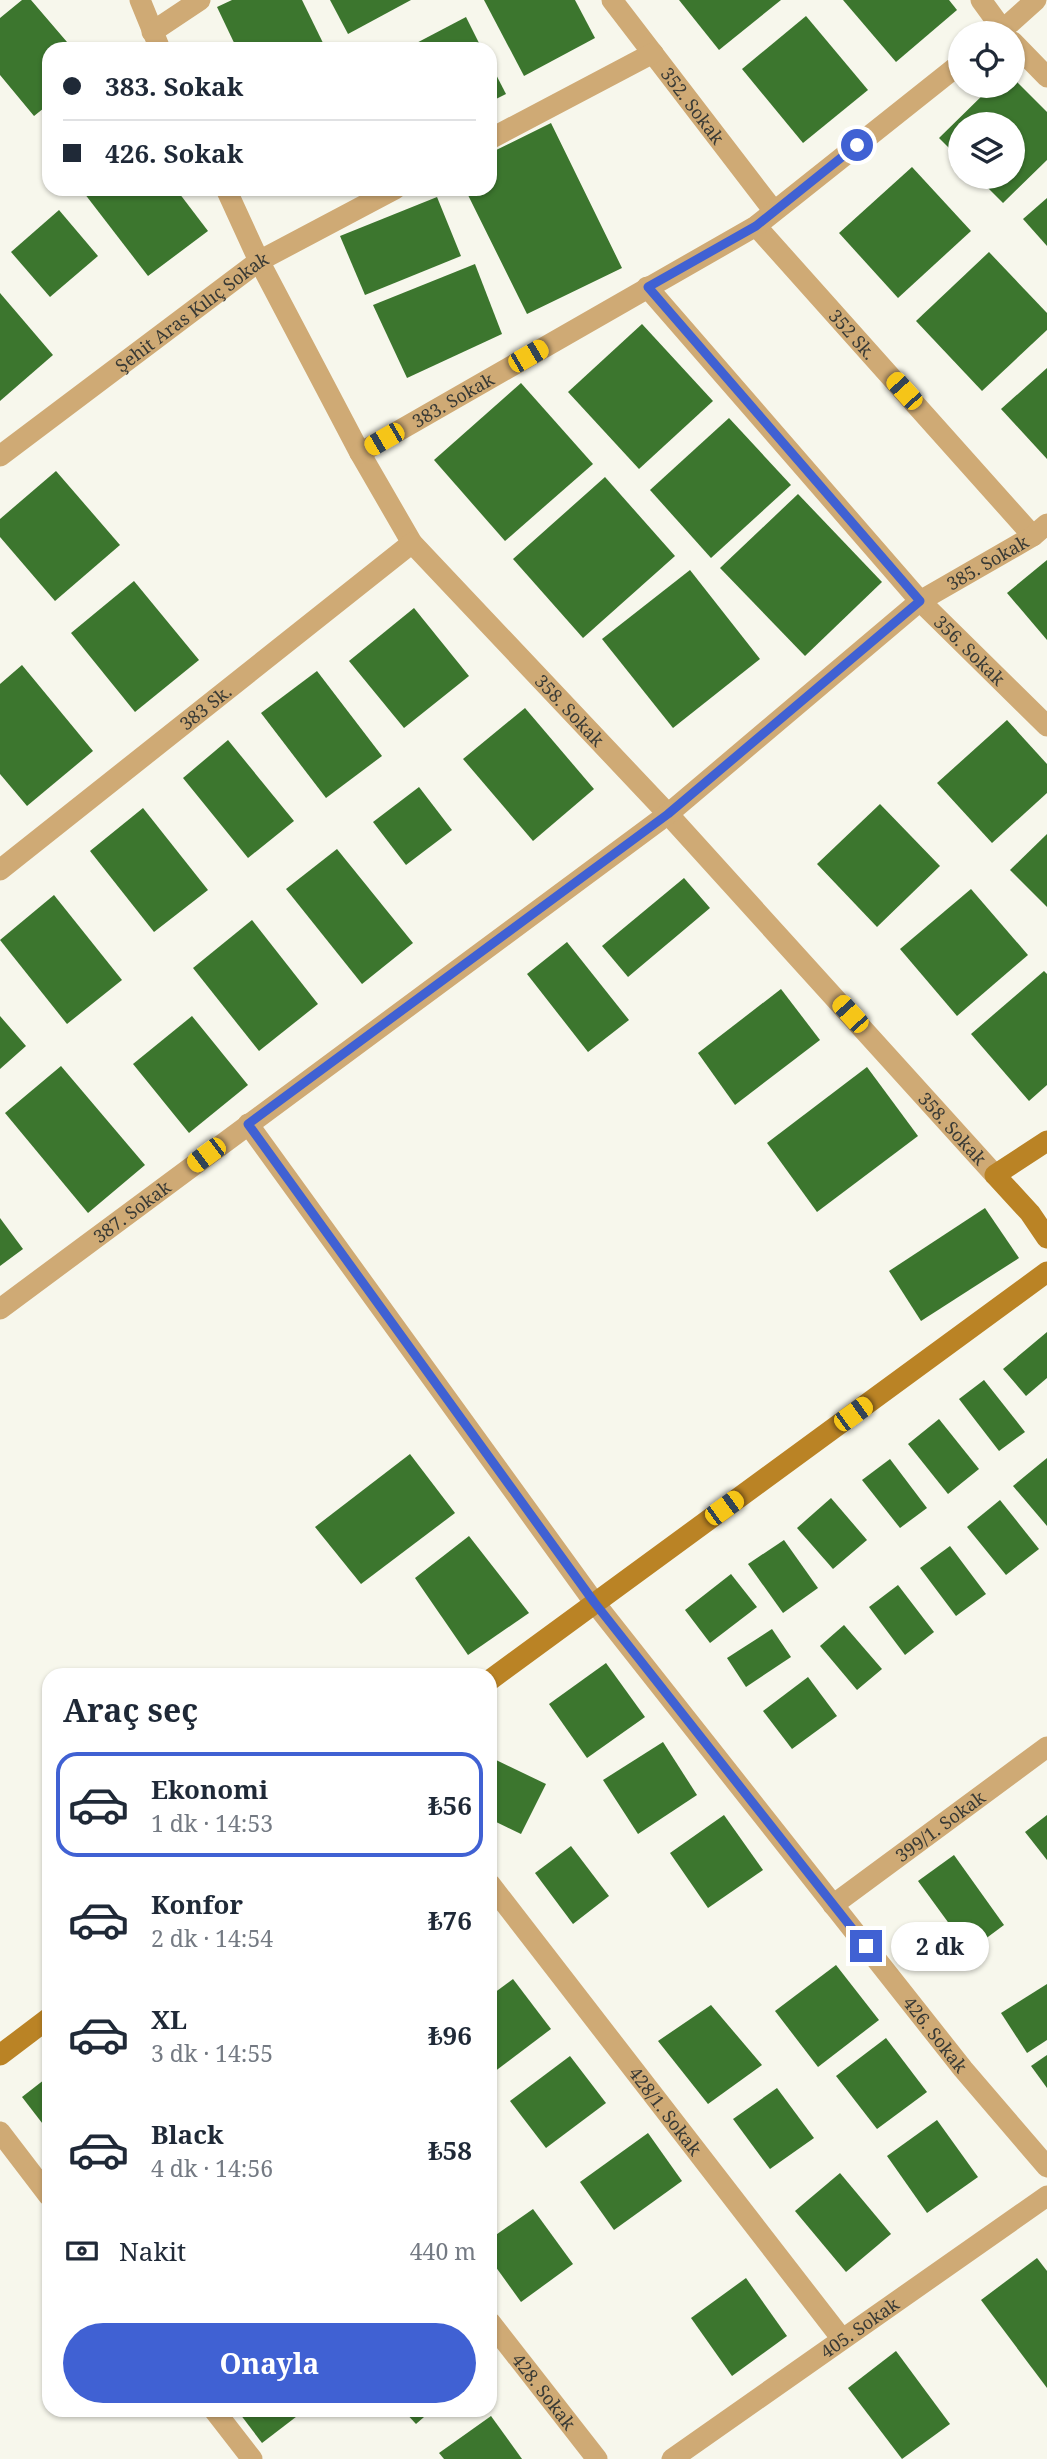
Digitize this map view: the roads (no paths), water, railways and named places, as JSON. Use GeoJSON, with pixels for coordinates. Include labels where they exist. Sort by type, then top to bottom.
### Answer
{"type":"FeatureCollection","features":[{"type":"Feature","properties":{"kind":"street"},"geometry":{"type":"LineString","coordinates":[[140,0],[156,40],[200,0]]}},
{"type":"Feature","properties":{"kind":"street","name":"352. Sokak"},"geometry":{"type":"LineString","coordinates":[[612,0],[773,210]]}},
{"type":"Feature","properties":{"kind":"street"},"geometry":{"type":"LineString","coordinates":[[981,0],[995,21]]}},
{"type":"Feature","properties":{"kind":"street"},"geometry":{"type":"LineString","coordinates":[[1017,21],[1036,0]]}},
{"type":"Feature","properties":{"kind":"street"},"geometry":{"type":"LineString","coordinates":[[497,135],[653,52]]}},
{"type":"Feature","properties":{"kind":"street"},"geometry":{"type":"LineString","coordinates":[[1025,55],[1047,77]]}},
{"type":"Feature","properties":{"kind":"street","name":"383. Sokak"},"geometry":{"type":"LineString","coordinates":[[360,453],[756,226],[948,74]]}},
{"type":"Feature","properties":{"kind":"street","name":"358. Sokak"},"geometry":{"type":"LineString","coordinates":[[229,196],[259,261],[360,453],[412,543],[668,814],[995,1175]]}},
{"type":"Feature","properties":{"kind":"street","name":"Şehit Aras Kılıç Sokak"},"geometry":{"type":"LineString","coordinates":[[0,456],[259,261],[382,196]]}},
{"type":"Feature","properties":{"kind":"street","name":"352 Sk."},"geometry":{"type":"LineString","coordinates":[[756,226],[1040,530]]}},
{"type":"Feature","properties":{"kind":"street","name":"356. Sokak"},"geometry":{"type":"LineString","coordinates":[[648,287],[920,601],[1047,726]]}},
{"type":"Feature","properties":{"kind":"street","name":"385. Sokak"},"geometry":{"type":"LineString","coordinates":[[668,814],[920,601],[1040,530]]}},
{"type":"Feature","properties":{"kind":"street","name":"383 Sk."},"geometry":{"type":"LineString","coordinates":[[0,870],[412,543]]}},
{"type":"Feature","properties":{"kind":"street","name":"387. Sokak"},"geometry":{"type":"LineString","coordinates":[[0,1309],[668,814]]}},
{"type":"Feature","properties":{"kind":"street","name":"426. Sokak"},"geometry":{"type":"LineString","coordinates":[[248,1124],[594,1602],[833,1905],[1047,2167]]}},
{"type":"Feature","properties":{"kind":"street"},"geometry":{"type":"LineString","coordinates":[[1047,1141],[995,1175],[1030,1213],[1047,1238]]}},
{"type":"Feature","properties":{"kind":"street"},"geometry":{"type":"LineString","coordinates":[[497,1675],[1047,1272]]}},
{"type":"Feature","properties":{"kind":"street","name":"399/1. Sokak"},"geometry":{"type":"LineString","coordinates":[[833,1905],[1047,1748]]}},
{"type":"Feature","properties":{"kind":"street","name":"428/1. Sokak"},"geometry":{"type":"LineString","coordinates":[[497,1893],[842,2339]]}},
{"type":"Feature","properties":{"kind":"street"},"geometry":{"type":"LineString","coordinates":[[0,2055],[42,2023]]}},
{"type":"Feature","properties":{"kind":"street"},"geometry":{"type":"LineString","coordinates":[[0,2133],[42,2187]]}},
{"type":"Feature","properties":{"kind":"street","name":"405. Sokak"},"geometry":{"type":"LineString","coordinates":[[672,2459],[1047,2196]]}},
{"type":"Feature","properties":{"kind":"street","name":"428. Sokak"},"geometry":{"type":"LineString","coordinates":[[497,2331],[597,2459]]}},
{"type":"Feature","properties":{"kind":"street"},"geometry":{"type":"LineString","coordinates":[[219,2417],[252,2459]]}}]}
